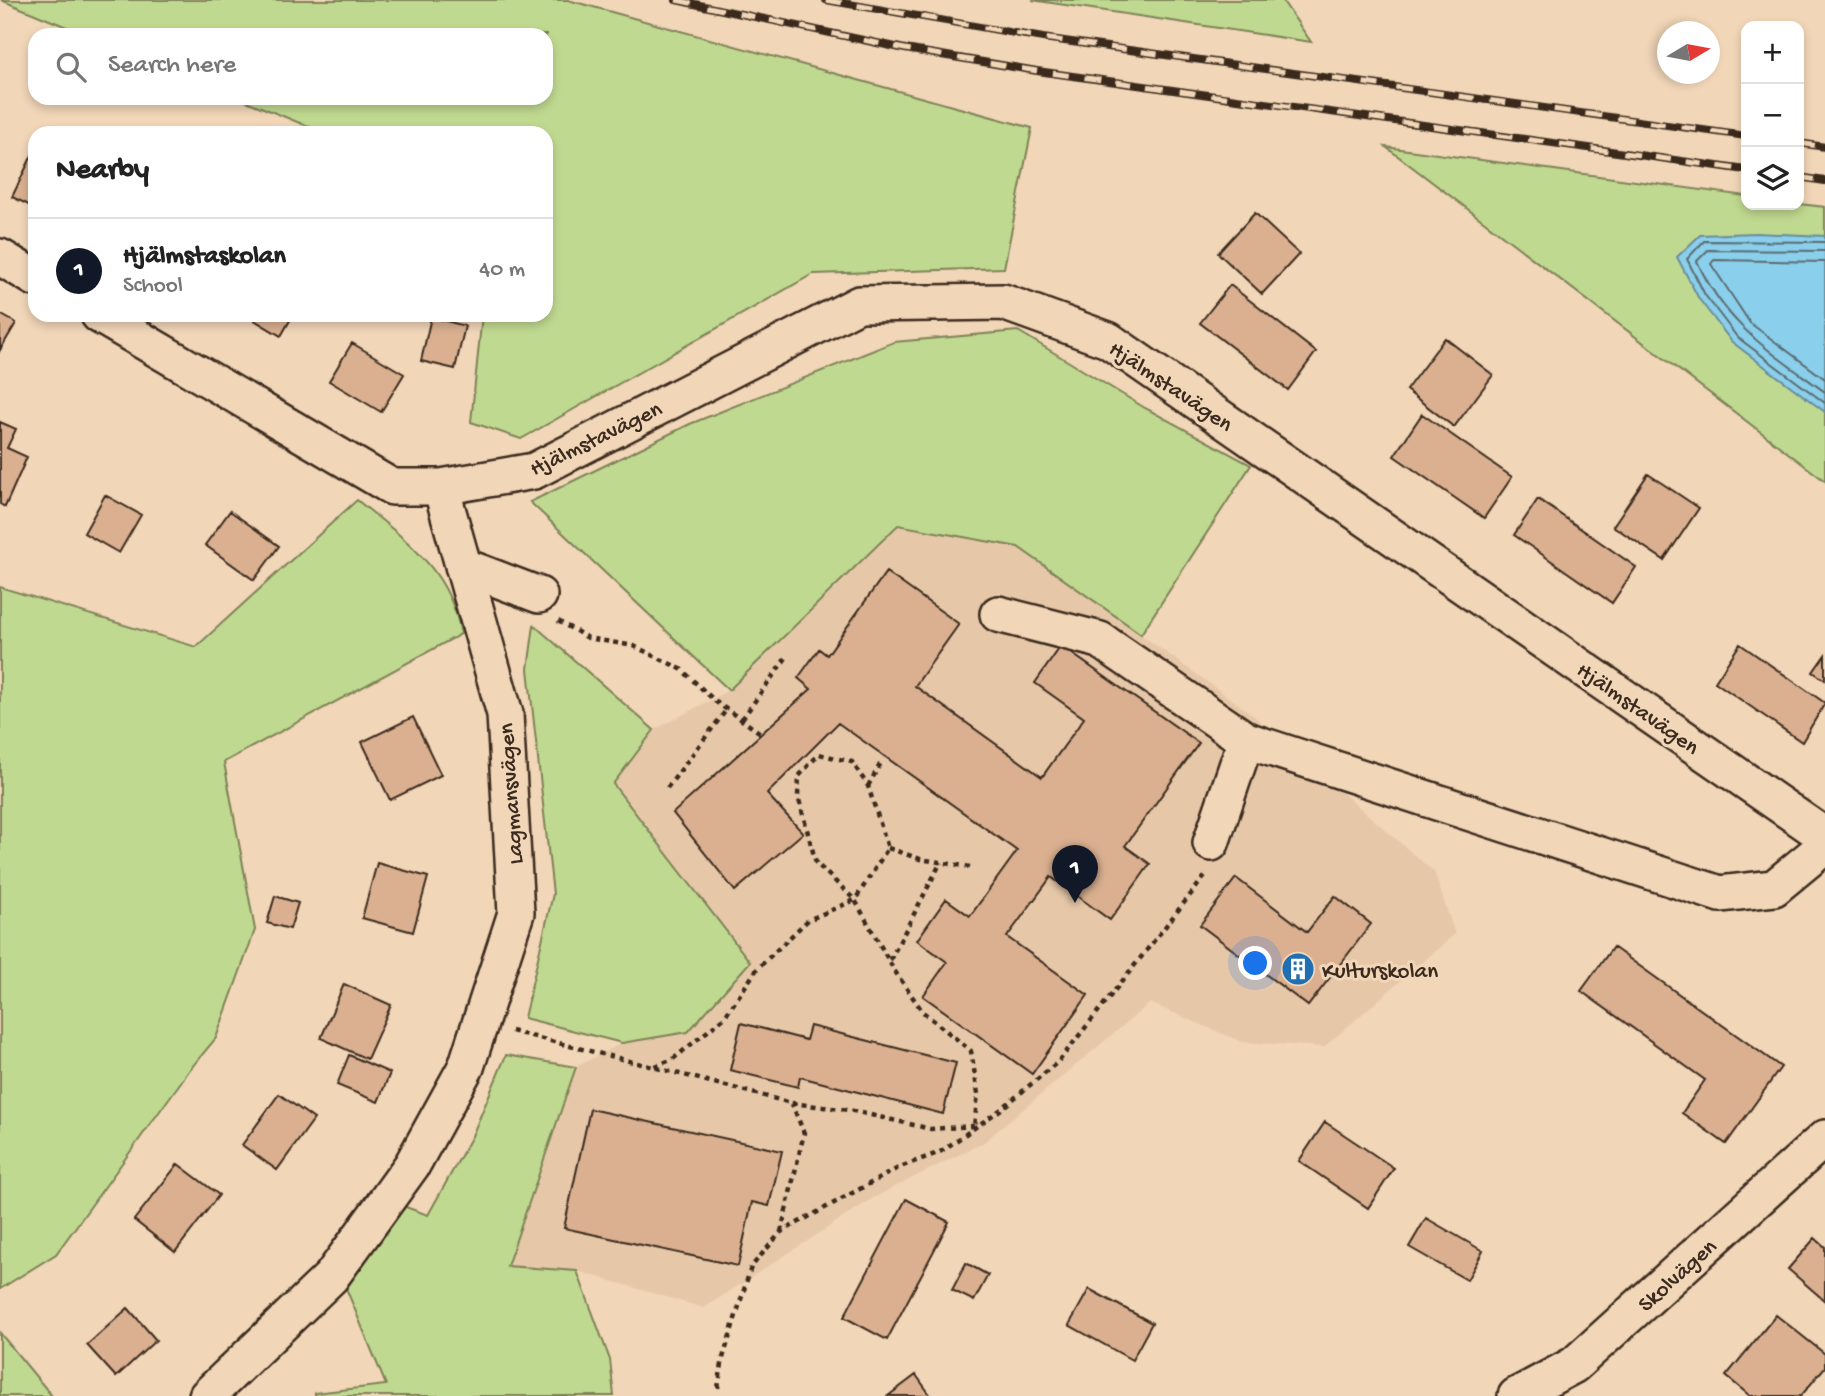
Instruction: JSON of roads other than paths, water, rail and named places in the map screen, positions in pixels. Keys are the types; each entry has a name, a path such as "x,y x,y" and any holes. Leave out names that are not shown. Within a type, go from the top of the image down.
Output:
{"street":[{"path":"0,257 28,274"},
{"name":"Hjälmstavägen","path":"441,487 534,471 859,304 1003,302 1108,340 1825,836"},
{"path":"111,322 392,487 441,487"},
{"name":"Lagmansvägen","path":"207,1396 339,1266 412,1165 466,1066 516,913 505,714 441,487"},
{"path":"463,566 539,594"},
{"path":"999,614 1100,640 1245,740 1720,894 1774,888 1825,846"},
{"path":"1211,843 1245,740"},
{"name":"Skolvägen","path":"1516,1396 1574,1364 1825,1138"}],"water":[{"path":"1756,233 1825,236 1825,412 1732,342 1699,299 1677,257 1700,235"}],"railway":[{"path":"676,0 905,49 1037,71 1741,169"},
{"path":"826,0 1043,38 1741,135"},
{"path":"1804,144 1825,147"},
{"path":"1804,178 1825,181"}],"place":[{"name":"Hjälmstaskolan","path":"1075,903"},
{"name":"Kulturskolan","path":"1298,969"}]}
